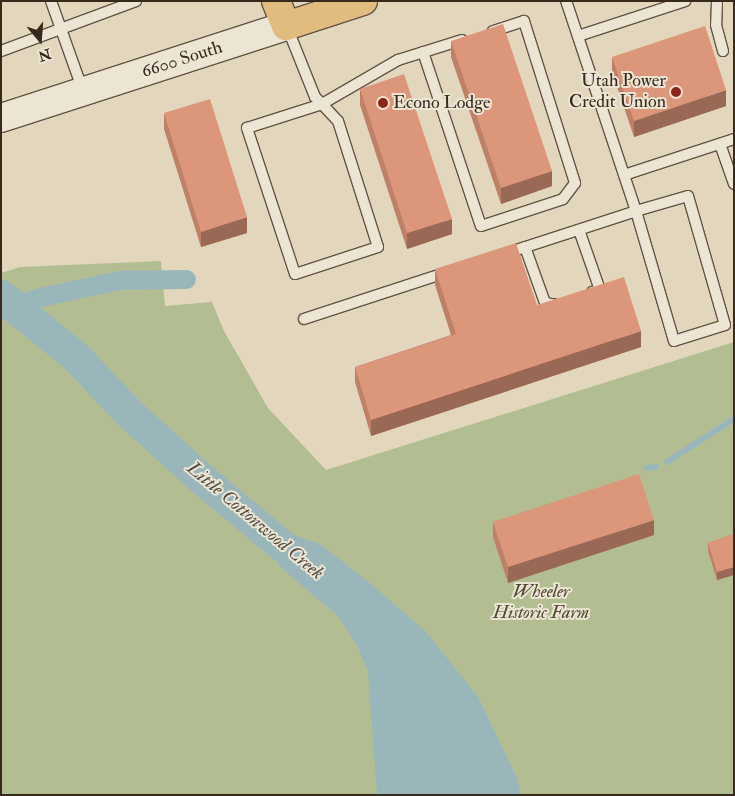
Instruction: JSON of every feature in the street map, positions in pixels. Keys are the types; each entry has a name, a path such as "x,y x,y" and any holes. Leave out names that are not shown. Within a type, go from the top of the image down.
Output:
{"main road":[{"name":"6600 South","path":"1,118 83,92 281,13 363,1"}],"lane":[{"path":"51,1 83,92"},
{"path":"1,51 136,1"},
{"path":"498,256 636,211 688,196 725,325 674,341 636,211 566,1"},
{"path":"578,36 685,1"},
{"path":"717,1 716,26 724,51"},
{"path":"281,13 315,97 322,104 338,121 378,248 295,274 247,128 322,104 398,60 423,52 473,36 524,21 575,183 563,199 481,226 423,52"},
{"path":"624,175 734,139"},
{"path":"720,144 734,184"},
{"path":"579,230 600,290 582,296"},
{"path":"526,247 545,303 557,305 565,302"},
{"path":"304,319 461,268"}],"green space":[{"name":"Wheeler Historic Farm","path":"161,261 165,306 212,302 224,331 268,408 326,470 734,342 734,795 1,795 1,273 20,267"}],"water":[{"path":"250,520 320,544 370,583 425,631 478,697 517,778 521,795 377,795 368,672 358,647 338,616 279,566"}],"building":[{"path":"503,24 552,171 501,188 451,41"},
{"path":"705,26 726,90 634,121 612,57"},
{"path":"404,74 452,219 407,233 360,89"},
{"path":"210,99 247,217 201,232 164,113"},
{"path":"516,243 537,305 624,277 641,331 371,420 355,367 456,334 435,269"},
{"path":"639,474 654,520 508,567 493,522"},
{"path":"734,534 734,567 717,572 708,543"}],"waterway":[{"path":"1,310 40,297 119,280 186,279"},
{"name":"Little Cottonwood Creek","path":"1,296 77,358 128,412 203,480 285,548"},
{"path":"667,462 734,419"},
{"path":"647,468 656,467"}],"place":[{"name":"Utah Power Credit Union","path":"676,92"},
{"name":"Econo Lodge","path":"383,103"}]}
